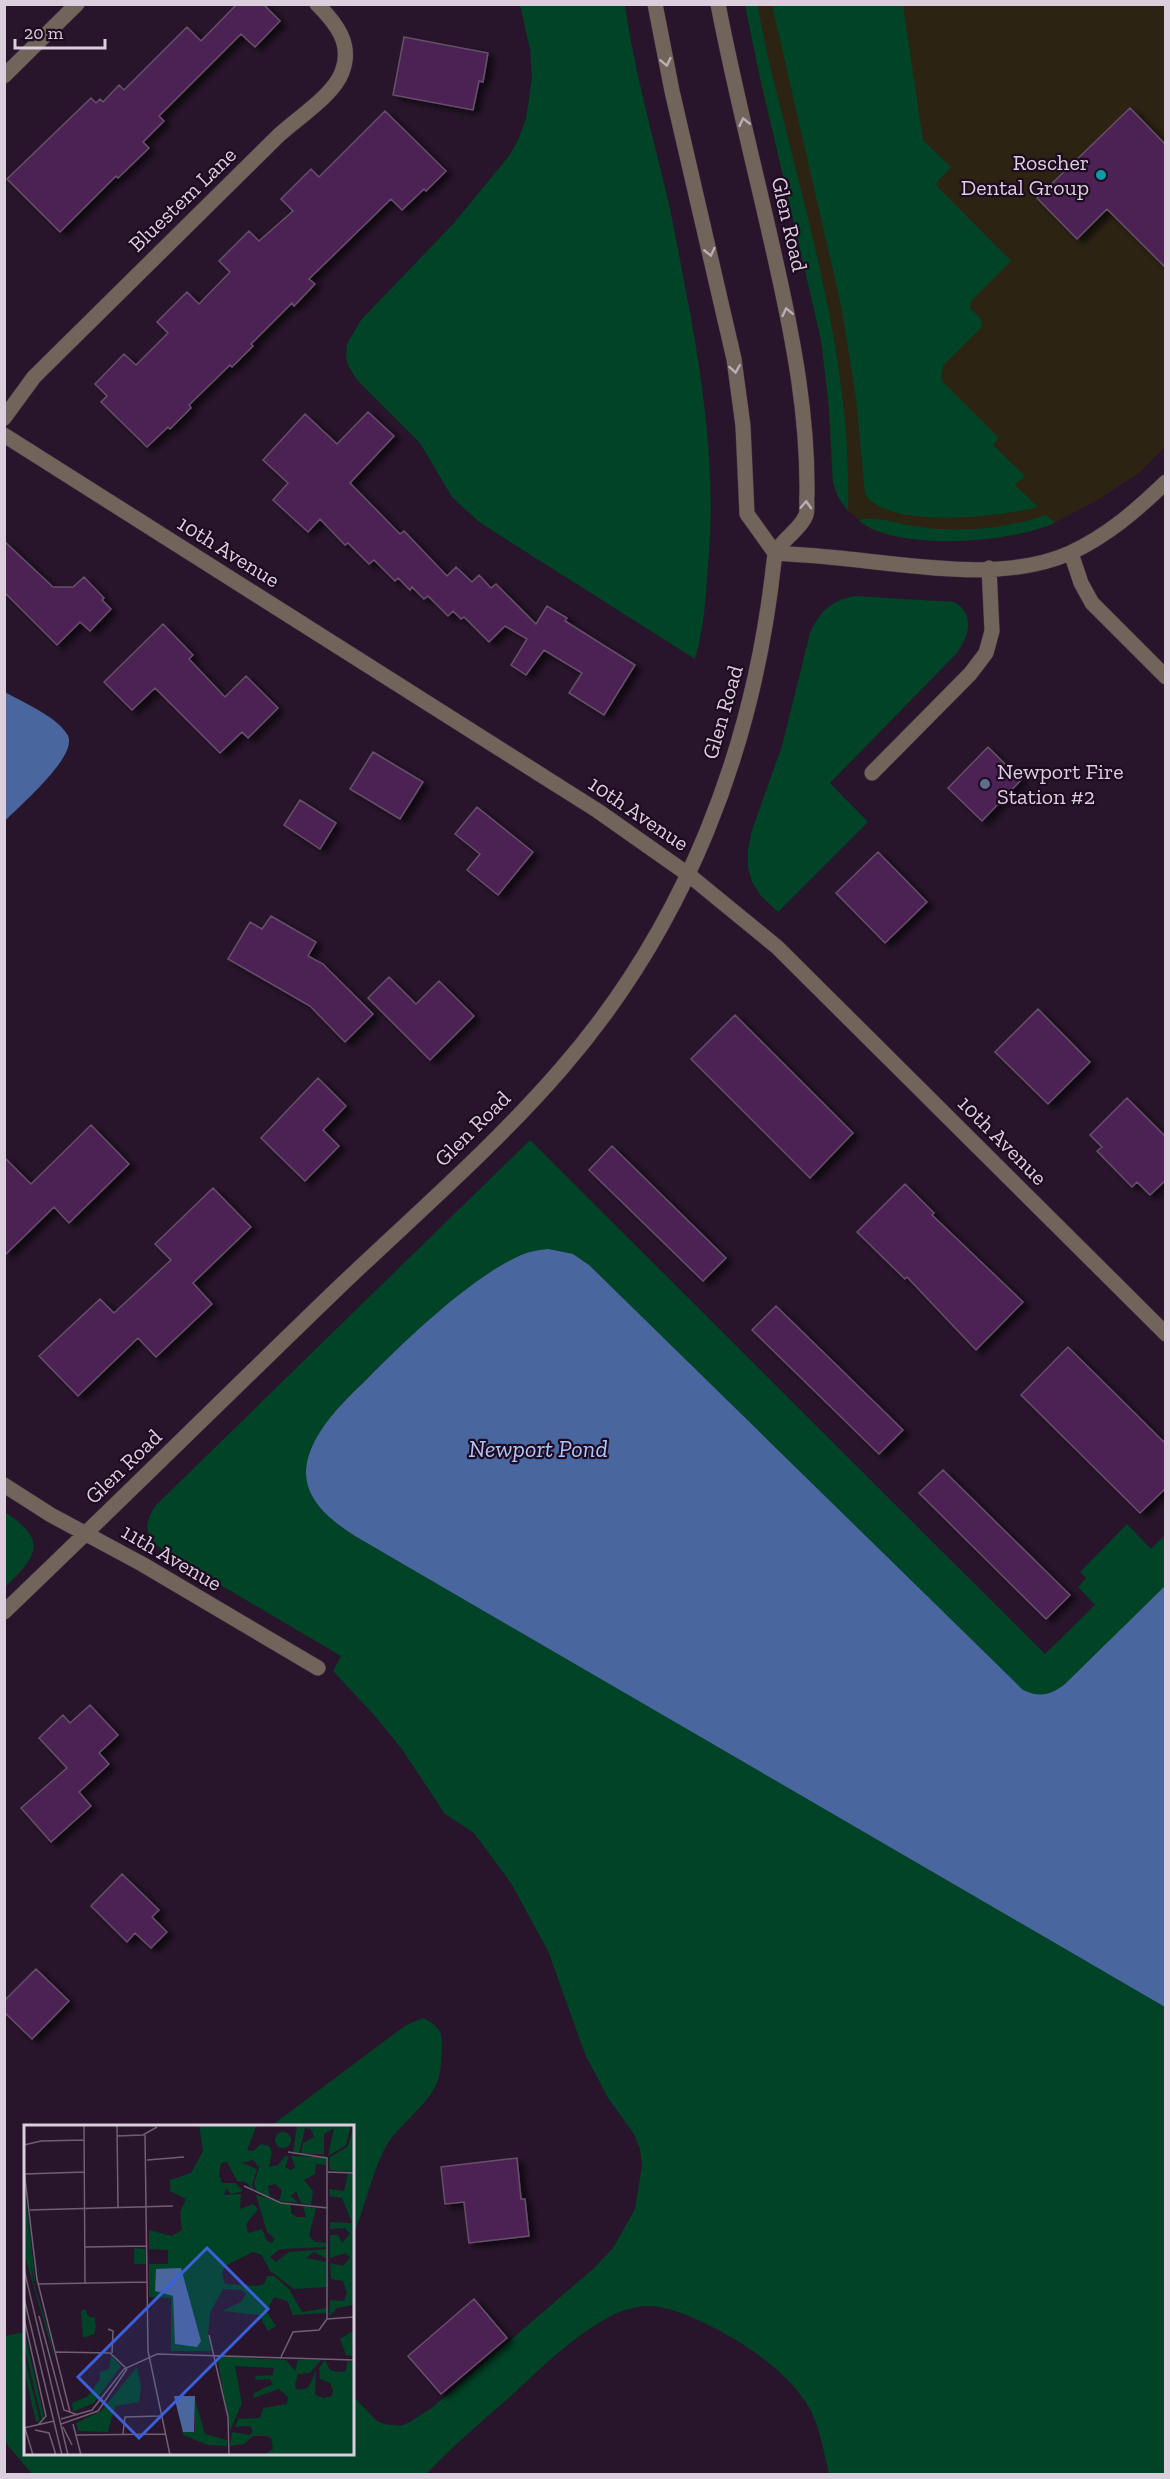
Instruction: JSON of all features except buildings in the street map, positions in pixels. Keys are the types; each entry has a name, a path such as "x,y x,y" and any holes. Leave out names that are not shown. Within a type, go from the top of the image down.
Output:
{"street":[{"path":"4,76 77,4"},
{"name":"Bluestem Lane","path":"4,418 34,376 288,127 333,87 344,67 344,42 336,26 317,4"},
{"path":"655,4 672,91 734,359 743,426 747,514 775,553 924,567 1024,566 1071,552 1113,528 1166,482"},
{"name":"Glen Road","path":"4,1612 340,1286 464,1170 556,1075 594,1029 628,982 657,936 689,875 733,758 754,686 770,605 775,553 806,515 805,427 791,329 718,4"},
{"name":"10th Avenue","path":"4,435 598,811 689,875 777,947 1166,1334"},
{"path":"1071,552 1083,589 1092,603 1166,677"},
{"path":"872,773 970,674 986,653 992,631 989,568"},
{"name":"11th Avenue","path":"4,1485 318,1668"}],"shaded area":[{"path":"745,5 1165,5 1165,447 1139,473 1096,501 1052,524 1001,538 947,541 891,536 870,529 846,509 833,483 826,372 815,308 762,89"}],"green space":[{"path":"520,5 625,5 638,77 673,225 695,343 708,438 710,533 704,612 695,659 479,522 452,497 420,443 357,380 348,365 347,344 361,320 454,223 509,156 518,140 526,119 532,77 530,49"},
{"path":"745,5 758,5 767,53 831,321 845,415 848,511 838,497 833,483 829,407 821,340"},
{"path":"772,5 903,5 923,140 951,167 938,181 937,186 1011,261 971,301 970,308 981,319 982,327 943,366 941,377 944,383 999,438 993,445 1025,476 1015,485 1038,507 973,517 920,517 896,513 877,505 865,494 856,398 842,310"},
{"path":"1046,515 1055,523 1011,535 956,541 927,541 901,537 878,531 859,521 877,519 913,526 963,530 1014,524"},
{"path":"855,596 954,602 961,607 968,619 967,633 956,654 830,783 868,822 778,912 761,896 752,882 748,867 748,849 752,830 782,746 810,633 827,608"},
{"path":"530,1140 1045,1654 1095,1605 1078,1587 1086,1578 1080,1572 1127,1524 1151,1549 1165,1535 1165,2474 829,2474 819,2432 810,2409 796,2389 779,2372 741,2343 709,2325 684,2314 648,2306 618,2313 582,2334 456,2444 426,2474 32,2474 5,2442 5,2336 24,2332 24,2455 354,2455 354,2397 377,2421 384,2424 400,2426 433,2407 594,2268 613,2248 635,2209 642,2165 640,2149 634,2134 608,2098 585,2054 548,1951 511,1883 474,1833 445,1814 401,1748 333,1671 341,1656 168,1554 155,1543 148,1532 148,1520 156,1505"},
{"path":"5,1512 28,1532 33,1540 34,1549 25,1566 5,1587"},
{"path":"423,2018 437,2027 442,2039 442,2051 437,2083 432,2093 395,2134 383,2152 354,2232 354,2125 272,2125 406,2025"}],"water":[{"path":"5,692 55,721 67,734 69,743 57,766 5,821"},
{"name":"Newport Pond","path":"548,1249 573,1254 589,1265 1023,1690 1040,1695 1055,1691 1065,1684 1165,1586 1165,2007 355,1536 329,1517 315,1501 307,1481 306,1470 309,1455 325,1424 349,1396 439,1311 479,1280 517,1257"}],"place":[{"name":"Roscher Dental Group","path":"1101,175"},
{"name":"Newport Fire Station #2","path":"985,784"}]}
